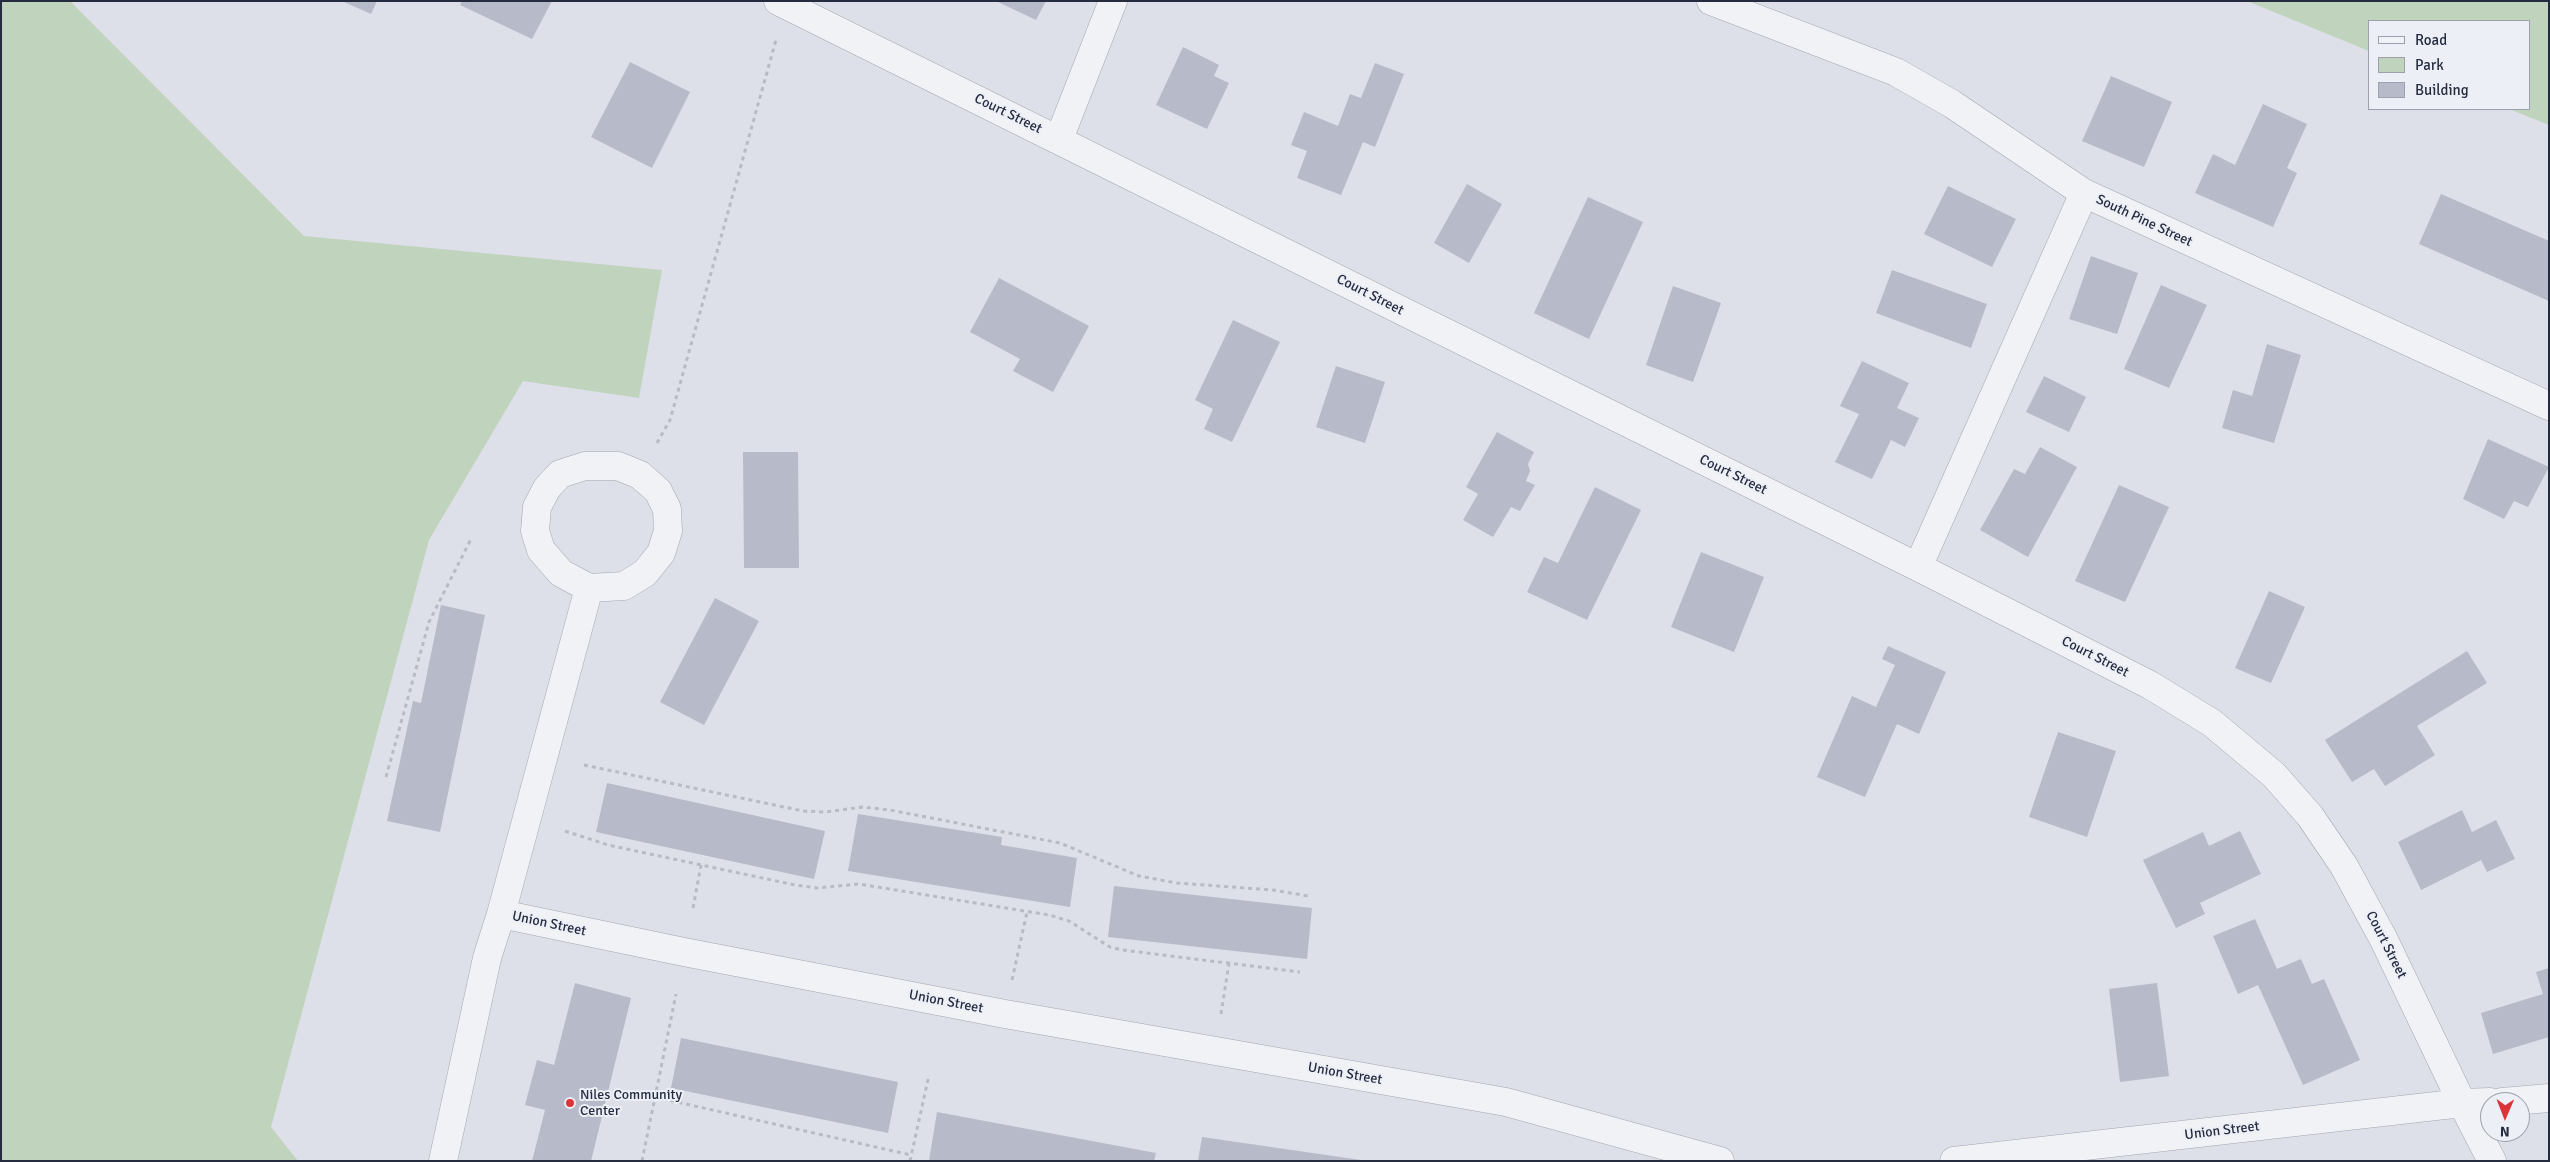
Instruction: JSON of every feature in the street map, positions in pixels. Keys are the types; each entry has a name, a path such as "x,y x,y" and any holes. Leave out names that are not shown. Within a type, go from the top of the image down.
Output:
{"street":[{"path":"1059,139 1113,1"},
{"path":"1711,1 1896,72 1952,104 2084,193"},
{"name":"Court Street","path":"782,3 1918,567 2150,685 2212,723 2274,775 2310,816 2344,866 2384,940 2462,1104 2492,1161"},
{"name":"South Pine Street","path":"1918,567 2084,193 2549,406"},
{"path":"585,466 618,466 640,475 658,491 667,510 668,531 661,553 646,574 624,586 589,588 560,573 541,550 535,530 540,501 546,488 560,474 585,466"},
{"name":"Union Street","path":"589,588 501,914 684,952 1005,1014 1506,1102 1720,1161"},
{"path":"443,1161 486,958 501,914"},
{"path":"2530,1100 2549,1098"},
{"name":"Union Street","path":"1954,1161 2065,1155 2480,1103"}],"path":[{"path":"640,475 670,420 782,3"},
{"path":"386,777 429,622 470,539"},
{"path":"584,765 803,811 825,812 863,807 890,810 1051,842 1139,876 1177,883 1273,890 1308,896"},
{"path":"565,831 608,845 795,885 817,888 859,884 1028,912 1069,921 1116,948 1300,972"},
{"path":"693,908 701,865"},
{"path":"1005,1014 1028,912"},
{"path":"1216,1052 1229,963"},
{"path":"642,1161 676,994"},
{"path":"910,1161 929,1075"},
{"path":"655,1097 911,1155"}],"green space":[{"path":"1,1 70,1 304,236 662,270 639,398 523,381 429,540 271,1127 298,1161 1,1161"},
{"path":"2247,1 2549,1 2549,125 2512,110 2530,110 2530,20 2368,20 2368,51"}],"building":[{"path":"342,1 377,1 371,14"},
{"path":"462,1 552,1 532,39 460,5"},
{"path":"996,1 1046,1 1036,20"},
{"path":"1183,47 1219,65 1214,76 1229,83 1207,129 1156,105"},
{"path":"630,62 690,92 652,168 591,137"},
{"path":"1375,63 1404,74 1375,147 1363,142 1341,195 1297,178 1307,151 1291,145 1304,112 1338,126 1350,94 1361,98"},
{"path":"2111,76 2172,102 2144,167 2082,141"},
{"path":"2263,104 2307,124 2287,168 2297,173 2273,227 2195,193 2213,154 2235,165"},
{"path":"1467,184 1502,204 1469,263 1434,243"},
{"path":"1948,186 2016,219 1992,267 1924,234"},
{"path":"2441,194 2549,241 2549,301 2419,244"},
{"path":"1588,197 1643,222 1589,339 1534,313"},
{"path":"2091,256 2138,273 2117,334 2069,319"},
{"path":"1892,270 1987,304 1971,348 1876,313"},
{"path":"999,278 1089,326 1053,392 1013,371 1020,359 970,332"},
{"path":"2161,285 2207,305 2169,388 2124,369"},
{"path":"1673,286 1721,303 1693,382 1646,365"},
{"path":"1233,320 1280,342 1232,442 1204,429 1213,409 1195,400"},
{"path":"2267,344 2301,355 2274,443 2222,428 2233,390 2252,396"},
{"path":"1862,361 1909,383 1897,408 1919,418 1905,447 1891,440 1872,479 1835,462 1859,414 1840,406"},
{"path":"1336,366 1385,382 1365,443 1316,427"},
{"path":"2044,376 2086,397 2069,432 2026,412"},
{"path":"1497,432 1534,452 1528,464 1530,471 1526,481 1535,485 1520,511 1511,507 1493,537 1463,520 1478,494 1466,487"},
{"path":"2488,439 2549,467 2528,507 2514,501 2504,519 2463,499"},
{"path":"2040,447 2077,467 2028,557 1980,530 2014,469 2025,474"},
{"path":"743,452 798,452 799,568 744,568"},
{"path":"2119,485 2169,507 2125,602 2075,581"},
{"path":"1595,487 1641,510 1587,620 1527,592 1544,557 1558,563"},
{"path":"1701,552 1764,577 1734,652 1671,627"},
{"path":"2269,591 2305,607 2271,683 2235,668"},
{"path":"715,598 759,621 704,725 660,702"},
{"path":"441,605 485,615 440,832 387,821 413,701 421,703"},
{"path":"1888,646 1946,672 1919,734 1897,724 1865,797 1817,777 1852,696 1876,707 1895,665 1882,659"},
{"path":"2467,651 2487,683 2417,726 2435,755 2385,786 2374,769 2352,782 2325,740"},
{"path":"2058,732 2116,751 2087,837 2029,817"},
{"path":"607,783 825,831 814,879 596,832"},
{"path":"2462,810 2472,832 2496,820 2515,859 2487,872 2481,860 2421,890 2398,842"},
{"path":"858,814 1002,837 1001,845 1077,858 1070,907 848,871"},
{"path":"2240,831 2261,874 2200,903 2205,914 2176,928 2143,860 2203,832 2209,846"},
{"path":"1114,886 1312,908 1307,959 1108,937"},
{"path":"2255,919 2277,969 2301,959 2312,984 2324,979 2360,1060 2303,1085 2258,985 2238,994 2213,936"},
{"path":"2549,968 2549,1037 2493,1054 2481,1013 2543,994 2536,972"},
{"path":"575,983 631,998 591,1161 532,1161 545,1110 525,1105 537,1060 554,1065"},
{"path":"2157,983 2169,1076 2120,1082 2109,989"},
{"path":"681,1038 898,1082 888,1133 671,1088"},
{"path":"937,1112 1156,1153 1154,1161 929,1161"},
{"path":"1202,1137 1361,1160 1361,1161 1198,1161"}],"place":[{"name":"Niles Community Center","path":"570,1103"}]}
